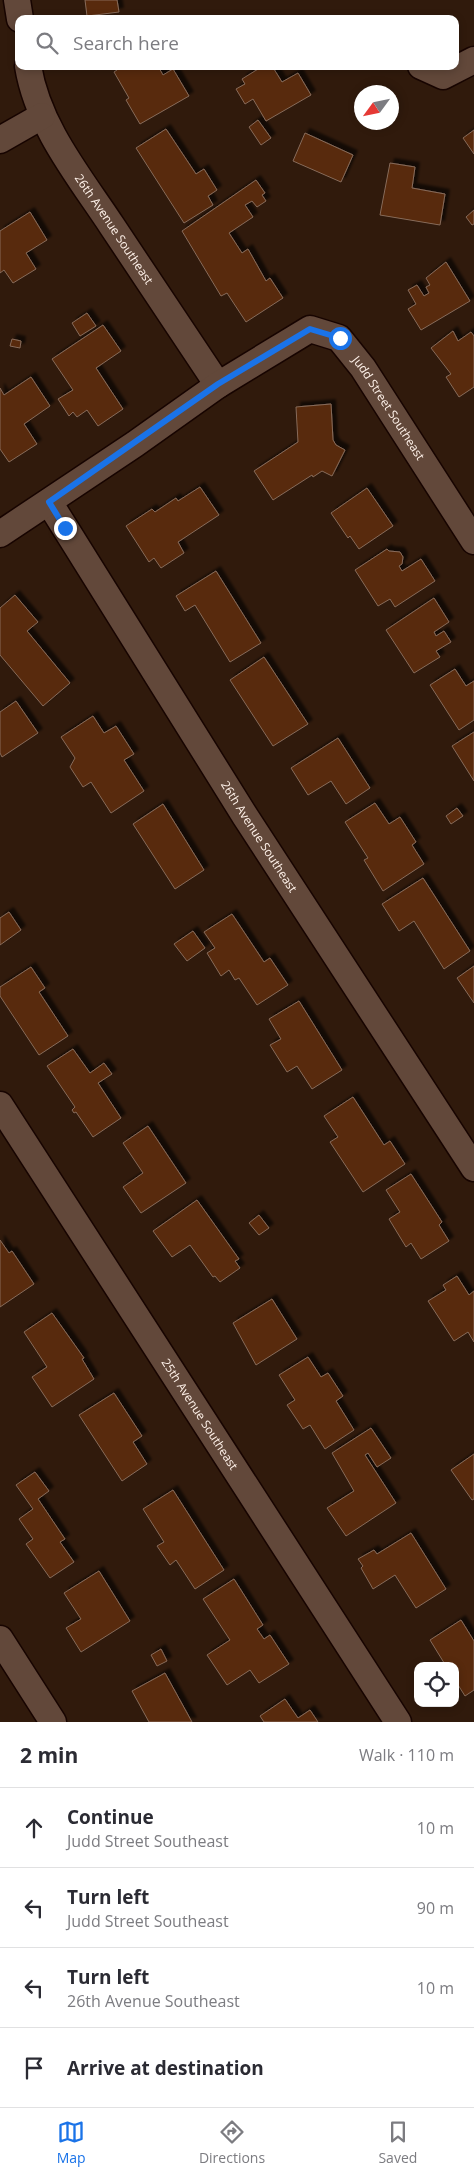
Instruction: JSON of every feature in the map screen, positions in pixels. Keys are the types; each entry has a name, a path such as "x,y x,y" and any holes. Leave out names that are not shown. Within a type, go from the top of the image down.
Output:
{"street":[{"path":"17,0 19,15"},
{"path":"459,68 474,60"},
{"name":"26th Avenue Southeast","path":"29,70 31,85 42,116 76,171 218,384"},
{"path":"429,70 442,76 454,70"},
{"path":"0,140 42,116"},
{"name":"Judd Street Southeast","path":"0,534 218,384 310,329 340,338 363,368 474,541"},
{"name":"26th Avenue Southeast","path":"49,502 245,816 474,1168"},
{"name":"25th Avenue Southeast","path":"0,1105 398,1722"},
{"path":"0,1639 53,1722"}],"building":[{"path":"85,0 117,0 119,12 87,15"},
{"path":"117,70 160,70 163,75 174,70 189,96 140,124 126,100 129,98 114,72"},
{"path":"257,70 274,70 282,82 298,73 311,95 266,121 253,99 245,104 236,89 245,84 242,79"},
{"path":"258,120 271,138 261,145 249,127"},
{"path":"166,129 196,174 204,169 217,190 208,196 213,205 184,223 136,148"},
{"path":"474,130 474,154 463,138"},
{"path":"305,133 353,155 341,182 293,161"},
{"path":"390,163 415,167 412,188 445,194 440,225 380,215"},
{"path":"256,180 265,193 262,195 266,201 257,207 252,201 245,205 253,217 229,233 242,253 248,249 266,281 270,278 283,298 246,322 227,293 221,296 182,231"},
{"path":"474,210 474,224 472,225 466,217"},
{"path":"30,212 47,240 26,253 36,269 13,283 4,270 0,273 0,231"},
{"path":"446,262 470,301 421,330 408,309 416,304 408,290 417,285 424,296 429,293 426,287 430,285 426,278"},
{"path":"87,313 96,326 80,336 72,323"},
{"path":"103,325 121,351 96,368 123,409 98,426 87,410 77,417 73,412 69,416 58,399 73,390 52,359"},
{"path":"453,331 458,341 471,332 474,336 474,387 459,397 446,377 451,374 431,348"},
{"path":"12,339 21,341 20,348 10,346"},
{"path":"31,377 50,406 24,424 37,444 9,462 0,449 0,388 4,395"},
{"path":"331,404 333,440 336,445 345,450 332,476 322,471 313,477 312,475 273,500 254,471 298,442 296,407"},
{"path":"200,487 219,515 178,542 184,553 161,568 154,558 149,562 126,526 152,509 155,512 176,498 178,501"},
{"path":"367,488 393,526 359,549 350,536 348,538 331,513"},
{"path":"387,549 400,552 403,557 402,564 399,566 402,571 421,559 435,581 395,607 390,599 378,606 355,570"},
{"path":"216,571 261,643 230,662 195,605 185,611 176,596"},
{"path":"15,595 38,622 27,631 70,683 43,706 0,655 0,608"},
{"path":"434,598 449,622 434,632 436,636 444,631 451,642 436,651 440,657 414,673 386,630"},
{"path":"264,657 308,724 273,746 230,680"},
{"path":"455,669 466,686 474,681 474,720 459,730 430,685"},
{"path":"16,701 38,733 2,757 0,753 0,712"},
{"path":"93,716 104,733 116,726 134,754 124,760 144,791 111,813 91,782 83,787 70,767 75,758 61,737"},
{"path":"474,732 474,781 452,746"},
{"path":"338,738 370,788 346,804 331,781 308,795 291,768"},
{"path":"375,803 389,824 400,817 416,842 412,845 424,864 383,891 364,860 368,858 345,822"},
{"path":"163,804 204,870 175,889 133,824"},
{"path":"457,808 463,816 451,824 446,816"},
{"path":"423,878 470,951 444,969 414,921 399,931 382,904"},
{"path":"9,912 21,930 0,945 0,918"},
{"path":"232,914 264,962 270,958 288,985 257,1005 239,978 235,980 229,970 221,976 207,953 215,948 204,932"},
{"path":"193,931 205,948 187,961 174,944"},
{"path":"474,966 474,1003 457,978"},
{"path":"31,967 45,988 39,992 68,1036 39,1055 0,996 0,987"},
{"path":"299,1001 342,1070 312,1089 297,1066 287,1072 270,1045 281,1039 269,1019"},
{"path":"73,1049 90,1073 104,1063 112,1074 98,1083 121,1118 93,1137 76,1112 74,1113 72,1110 75,1107 47,1066"},
{"path":"353,1097 384,1145 390,1141 405,1164 363,1192 330,1142 338,1137 324,1116"},
{"path":"148,1126 186,1183 141,1213 123,1187 143,1173 123,1143"},
{"path":"411,1174 442,1222 439,1225 449,1241 421,1259 411,1243 406,1247 389,1219 400,1212 386,1190"},
{"path":"197,1200 239,1259 235,1261 240,1268 220,1282 215,1276 213,1277 190,1245 172,1257 153,1231"},
{"path":"259,1215 269,1228 259,1235 249,1223"},
{"path":"0,1240 9,1253 12,1251 34,1284 0,1307"},
{"path":"457,1276 469,1295 474,1291 474,1342 468,1332 454,1341 428,1301 446,1290 443,1285"},
{"path":"272,1299 297,1339 256,1365 233,1323"},
{"path":"52,1313 84,1358 82,1359 94,1379 52,1407 32,1377 47,1367 24,1332"},
{"path":"308,1357 321,1377 328,1373 343,1396 336,1401 354,1430 325,1449 310,1425 303,1429 287,1405 295,1400 279,1375"},
{"path":"114,1393 142,1436 133,1442 147,1464 122,1481 79,1415"},
{"path":"371,1428 391,1458 377,1467 368,1453 365,1455 396,1503 346,1536 327,1508 354,1491 332,1453"},
{"path":"474,1454 474,1499 472,1500 451,1470"},
{"path":"35,1472 49,1491 38,1499 65,1539 60,1542 74,1562 50,1578 26,1544 33,1539 19,1519 33,1509 16,1485"},
{"path":"173,1490 224,1570 195,1589 176,1560 170,1565 157,1546 164,1542 143,1509"},
{"path":"411,1533 446,1589 416,1608 395,1575 373,1589 358,1559 374,1550 377,1554"},
{"path":"99,1571 130,1621 81,1652 66,1628 81,1619 64,1593"},
{"path":"234,1579 263,1625 257,1629 264,1639 270,1635 289,1664 259,1683 250,1670 227,1685 207,1655 230,1640 203,1599"},
{"path":"461,1620 474,1641 474,1690 465,1696 459,1686 459,1662 444,1662 430,1640"},
{"path":"161,1649 167,1661 157,1666 151,1655"},
{"path":"165,1673 192,1722 149,1722 132,1691"},
{"path":"285,1699 298,1718 310,1710 318,1722 264,1722 260,1716"}],"route":[{"path":"65,528 49,502 218,384 310,329 340,338"}]}
